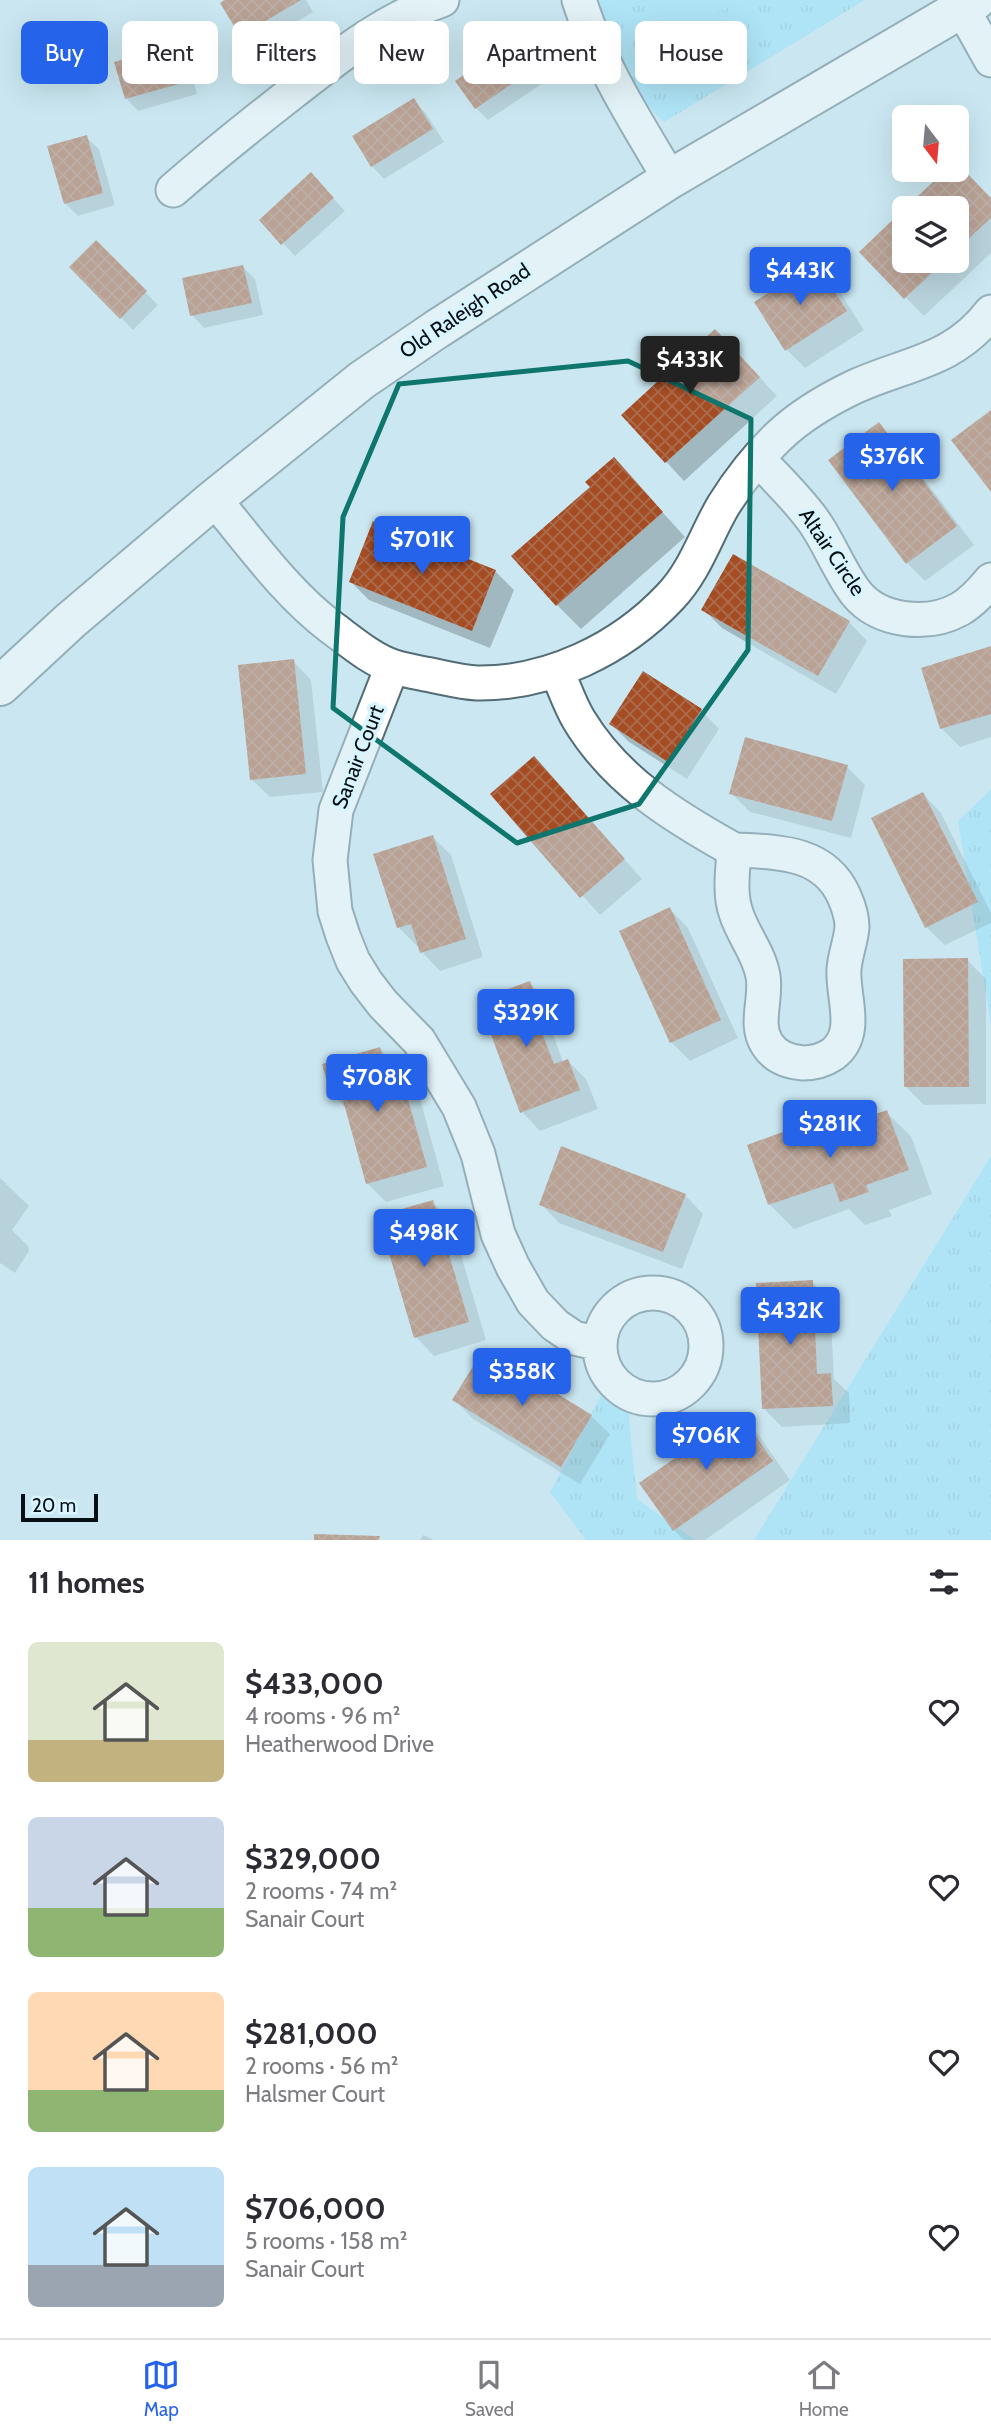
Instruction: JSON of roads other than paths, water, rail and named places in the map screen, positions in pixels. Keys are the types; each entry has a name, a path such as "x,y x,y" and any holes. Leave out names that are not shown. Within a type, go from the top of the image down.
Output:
{"main road":[{"name":"Old Raleigh Road","path":"0,686 70,621 214,499 362,380 670,179 969,4"}],"street":[{"path":"173,190 217,151 346,50 396,19 442,0"},
{"path":"579,0 596,48 612,81 670,179"},
{"path":"969,4 991,60"},
{"path":"214,499 282,582 330,626 392,667 476,682 528,678 557,671 607,647 638,627 672,594 698,558 723,505 758,459 801,417 856,386 944,353 963,340 991,312"},
{"name":"Altair Circle","path":"758,459 797,499 816,525 856,592 880,611 898,618 942,617 960,609 976,597 991,580"},
{"name":"Sanair Court","path":"392,667 336,810 330,860 335,911 353,961 366,982 419,1041 459,1107 478,1154 498,1234 533,1302 555,1325 574,1338 600,1344"},
{"path":"557,671 578,718 596,745 613,766 663,808 734,850 796,856 814,862 829,873 844,896 852,925 844,967 844,988 849,1013 847,1034 840,1049 826,1059 792,1063 777,1055 766,1043 761,1027 763,976 754,948 734,910 734,850"}]}
